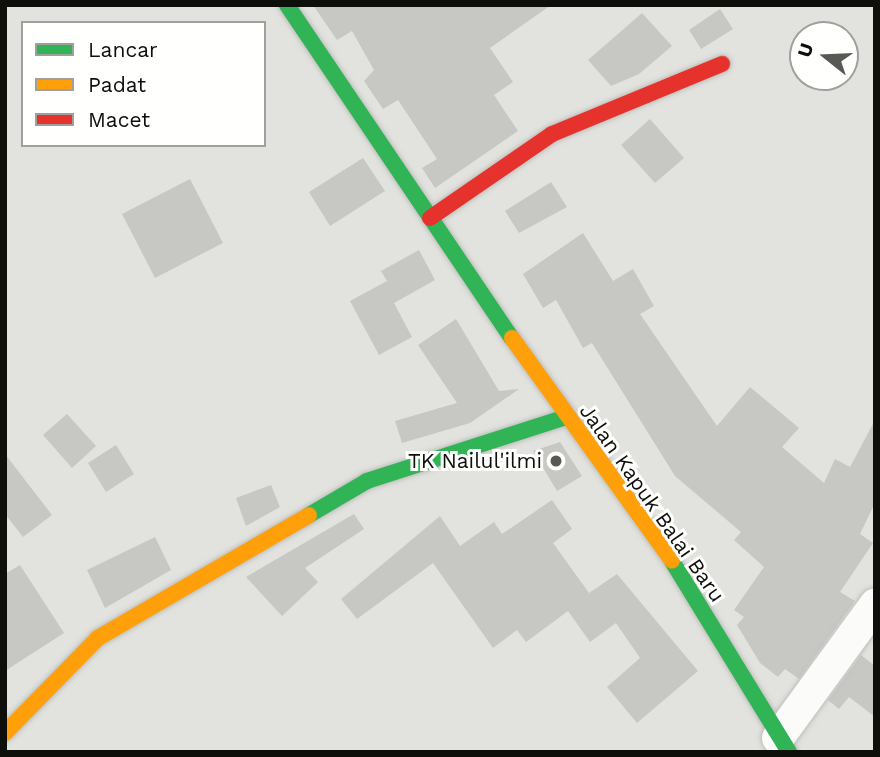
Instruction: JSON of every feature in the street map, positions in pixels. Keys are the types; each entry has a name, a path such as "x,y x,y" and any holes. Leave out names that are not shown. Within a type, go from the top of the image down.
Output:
{"street":[{"name":"Jalan Kapuk Balai Baru","path":"287,5 472,282 566,417 679,571 784,745"},
{"path":"430,218 552,134 722,64"},
{"path":"5,733 98,638 367,481 566,417"},
{"path":"784,745 875,605"}],"building":[{"path":"313,5 551,5 490,48 513,82 494,95 518,131 435,188 422,168 437,159 398,100 383,109 364,81 374,70 352,31 337,40"},
{"path":"720,9 733,29 701,49 689,30"},
{"path":"642,13 672,46 639,74 611,86 588,60"},
{"path":"650,119 684,158 655,183 621,145"},
{"path":"363,158 385,191 330,226 309,192"},
{"path":"190,179 223,243 155,278 122,214"},
{"path":"551,182 567,207 519,233 505,211"},
{"path":"583,233 613,281 633,269 654,306 640,314 717,426 750,387 799,428 782,447 824,483 835,459 850,467 875,420 875,503 860,534 873,543 840,592 855,601 799,679 785,669 778,677 760,663 737,625 744,617 734,610 764,567 734,540 741,532 675,476 592,343 583,348 556,300 543,308 523,274"},
{"path":"419,250 435,280 394,303 412,337 379,355 350,301 387,281 381,271"},
{"path":"456,319 499,391 519,389 470,423 402,443 395,421 457,403 418,345"},
{"path":"67,414 96,446 72,468 43,435"},
{"name":"TK Nailul'ilmi","path":"560,442 582,476 557,491 533,451"},
{"path":"116,445 134,474 106,492 88,463"},
{"path":"5,454 52,515 23,537 5,514"},
{"path":"271,485 280,507 246,526 236,498"},
{"path":"552,500 572,529 553,543 589,593 617,574 698,671 637,723 607,687 640,658 616,623 590,642 568,611 526,642 517,630 493,648 433,563 357,619 341,599 440,516 460,546 494,522 502,534"},
{"path":"354,514 364,529 305,568 318,582 282,616 246,577"},
{"path":"155,537 171,570 105,608 87,570"},
{"path":"20,565 64,633 5,671 5,574"},
{"path":"861,655 875,666 875,717 849,697 839,709 828,700"}],"traffic: fast":[{"path":"287,5 512,338"},
{"path":"309,515 367,481 566,417"},
{"path":"672,561 789,752"}],"traffic: slow":[{"path":"512,338 672,561"},
{"path":"5,733 98,638 309,515"}],"traffic: jam":[{"path":"430,218 552,134 722,64"}],"place":[{"name":"TK Nailul'ilmi","path":"556,461"}]}
